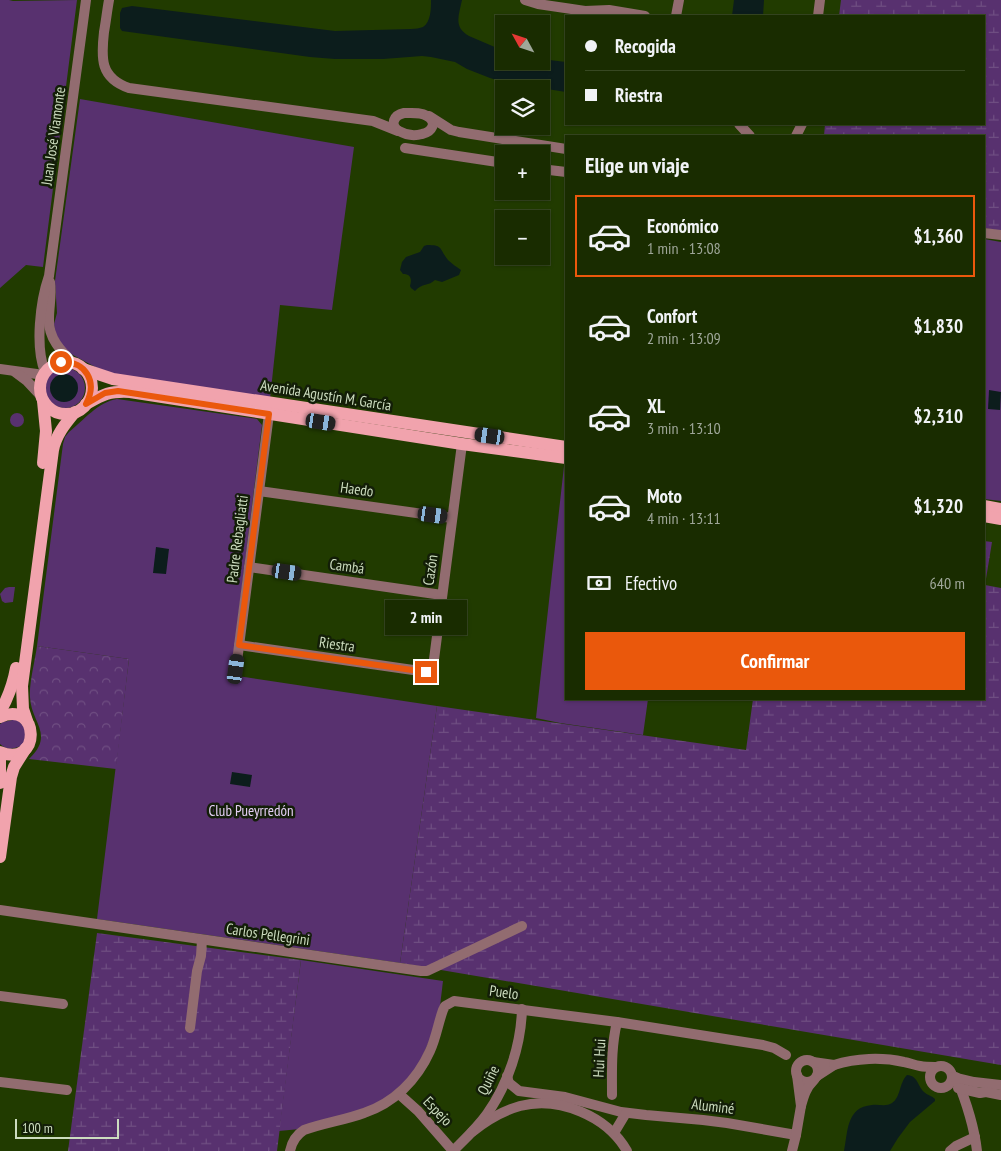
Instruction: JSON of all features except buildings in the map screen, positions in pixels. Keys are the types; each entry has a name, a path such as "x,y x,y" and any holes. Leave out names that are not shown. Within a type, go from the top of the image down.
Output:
{"main road":[{"path":"61,362 78,366 88,375 91,382 90,397 82,409 75,412 60,414 53,411 47,407 40,392 40,384 44,373 51,366 61,362"},
{"name":"Avenida Agustín M. García","path":"78,366 113,379 565,446"},
{"name":"Avenida Agustín M. García","path":"86,404 105,393 118,391 462,444 565,458"},
{"path":"0,712 8,699 15,670 45,448 46,431 42,398"},
{"path":"0,857 11,777 18,759 29,743 31,736 31,730 23,709 22,686 53,450 59,433 75,412"},
{"path":"985,506 1001,509"},
{"path":"985,516 1001,519"},
{"path":"0,717 12,714 20,716 26,721"},
{"path":"0,783 0,753 15,754 26,748"}],"street":[{"name":"Juan José Viamonte","path":"44,373 41,356 41,311 49,276 86,0"},
{"path":"109,0 102,56 106,70 121,85 138,89 373,121 404,133 418,135 451,130 565,149"},
{"path":"525,0 538,4 585,11 608,10 639,15"},
{"path":"676,15 679,0"},
{"path":"818,15 820,0"},
{"path":"373,121 398,114 416,113 429,116 451,130"},
{"path":"398,114 394,122 398,131"},
{"path":"428,133 433,126 429,116"},
{"path":"740,125 749,135"},
{"path":"405,148 495,162"},
{"path":"550,169 565,172"},
{"path":"985,233 1001,235"},
{"name":"Juan José Viamonte","path":"49,276 51,290 50,330 56,343 78,366"},
{"path":"0,369 14,372 44,373"},
{"path":"14,372 27,381 42,398"},
{"name":"Padre Rebagliatti","path":"236,669 269,414"},
{"name":"Cazón","path":"431,671 462,444"},
{"name":"Haedo","path":"259,491 452,518"},
{"name":"Cambá","path":"249,567 442,595"},
{"name":"Riestra","path":"239,645 426,672 431,671"},
{"name":"Carlos Pellegrini","path":"0,910 421,971 427,971 522,926"},
{"path":"190,1028 202,940"},
{"path":"0,996 63,1004"},
{"name":"Puelo","path":"290,1151 291,1144 298,1134 304,1130 365,1113 399,1094 422,1065 429,1052 445,1006 454,1001 618,1022 762,1045 774,1048 798,1059 834,1065"},
{"name":"Quiñe","path":"453,1151 472,1132 497,1099 508,1076 518,1043 522,1009"},
{"name":"Hui Hui","path":"612,1095 612,1049 618,1022"},
{"path":"786,1055 799,1078 804,1082 811,1082 834,1065 858,1060 876,1059 905,1062 919,1066 946,1067 951,1073 950,1082 955,1094 968,1108"},
{"path":"792,1151 805,1091 816,1078 818,1070 818,1066 809,1061 799,1064 797,1072 801,1106"},
{"path":"919,1066 930,1077 932,1083 937,1088 950,1082 974,1082 1001,1100"},
{"path":"930,1077 935,1067"},
{"path":"508,1076 509,1083 519,1092"},
{"path":"985,1090 1001,1076"},
{"path":"0,1082 67,1090"},
{"path":"950,1082 961,1089 985,1090 1001,1094"},
{"path":"968,1108 975,1095 1001,1085"},
{"path":"961,1089 968,1108 977,1151"},
{"name":"Aluminé","path":"497,1099 509,1092 565,1097 624,1112 719,1122 796,1135"},
{"name":"Espejo","path":"399,1094 424,1118 453,1151"},
{"path":"597,1105 604,1103 612,1095 614,1102 624,1112 614,1134"},
{"path":"497,1099 497,1108 505,1111"},
{"path":"472,1132 505,1111 534,1104 547,1104 580,1111 591,1116 614,1134 627,1151"},
{"path":"950,1151 975,1137"}],"green space":[{"path":"0,0 77,0 43,267 26,265 0,288"},
{"path":"841,0 1001,0 1001,231 985,228 985,135 824,135 825,125 985,125 985,15 839,15"},
{"path":"80,99 354,147 332,310 280,305 270,399 114,377 71,354 60,345 55,335 54,324 57,313 55,281"},
{"path":"985,239 1001,242 1001,501 985,499"},
{"path":"65,368 79,374 85,388 79,402 65,408 51,402 45,388 51,374"},
{"name":"Club Pueyrredón","path":"117,399 257,419 262,425 231,675 437,706 400,963 97,919 129,659 37,646 65,437 97,408"},
{"path":"14,413 20,413 24,420 20,427 14,427 10,423 10,417"},
{"path":"565,457 565,700 648,700 643,735 536,718"},
{"path":"985,541 992,542 985,585"},
{"path":"985,585 1001,588 1001,1065 400,963 437,706 746,750 753,700 985,700"},
{"path":"15,587 13,602 5,603 2,601 0,594 5,588"},
{"path":"37,646 129,659 116,769 29,759 37,750 41,735 31,706 30,697"},
{"path":"17,719 27,730 23,745 6,748 0,744 0,724"},
{"path":"97,933 301,960 277,1151 68,1151"},
{"path":"301,960 443,981 440,1006 435,1028 415,1073 385,1099 366,1110 300,1129 279,1131"}],"shaded area":[{"path":"431,0 462,0 458,20 459,25 469,36 495,47 495,70 550,70 550,60 565,62 565,92 550,89 550,80 496,80 467,69 455,62 431,57 335,59 310,57 122,31 120,28 120,13 122,8 132,6 335,31 414,29 423,27 428,22"},
{"path":"734,0 764,0 763,15 732,15"},
{"path":"427,245 439,247 448,260 461,270 459,275 442,282 435,280 415,291 410,286 411,279 409,276 403,274 400,270 402,262 406,257 420,252"},
{"path":"64,374 74,378 78,388 74,398 64,402 54,398 50,388 54,378"},
{"path":"989,390 1001,392 1000,410 988,409"},
{"path":"156,547 169,549 166,574 153,573"},
{"path":"232,772 252,775 250,787 230,784"},
{"path":"907,1075 913,1077 924,1092 934,1098 935,1101 910,1122 890,1151 844,1151 850,1122 857,1110 872,1105 892,1103 897,1097"}],"route":[{"path":"61,362 70,362 79,366 88,375 92,389 86,404 105,393 118,391 269,414 239,645 426,672"}]}
